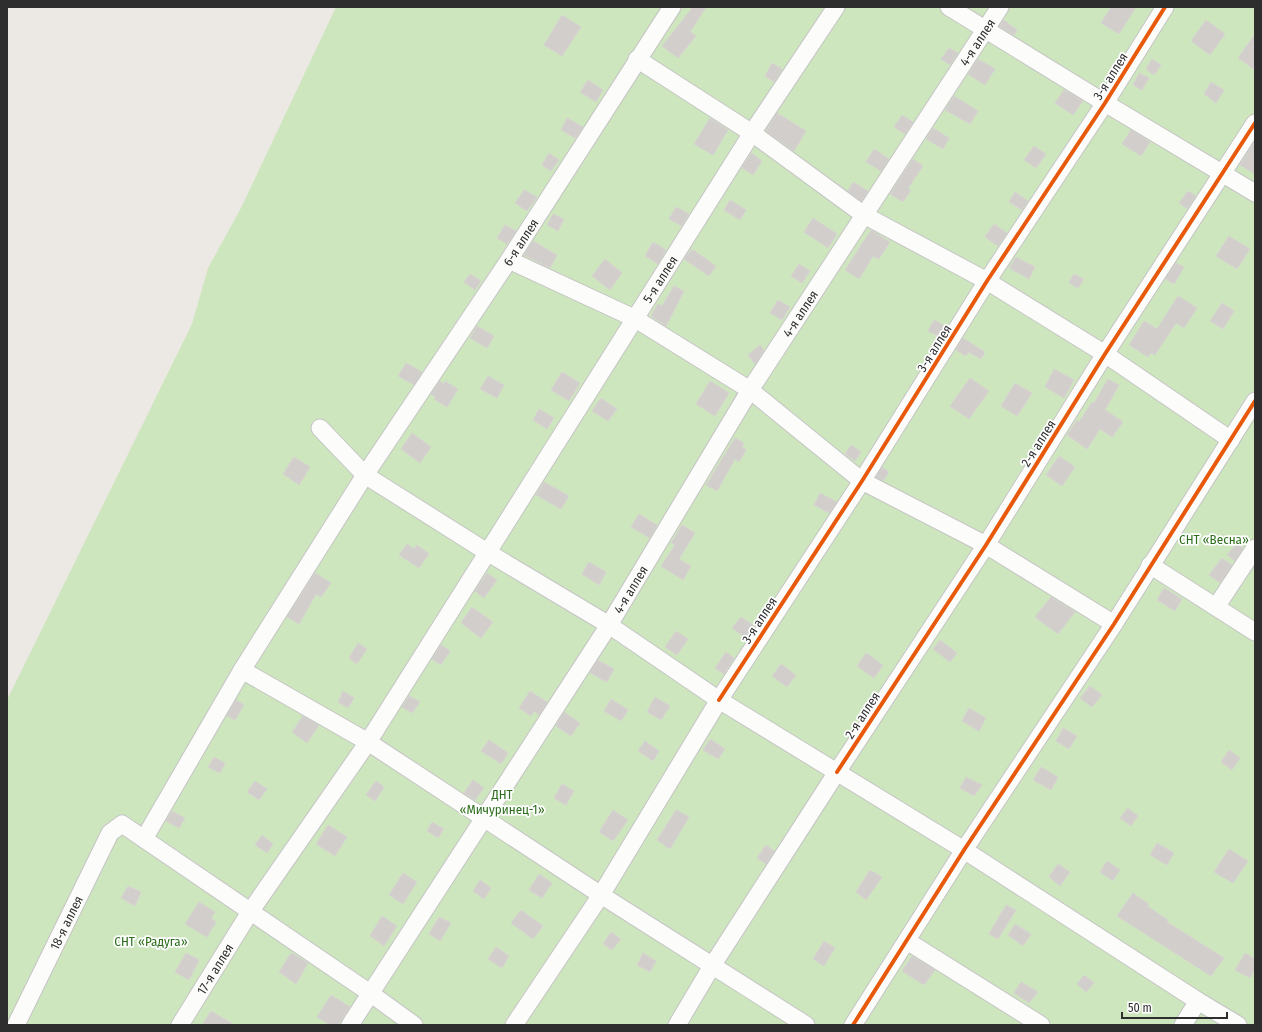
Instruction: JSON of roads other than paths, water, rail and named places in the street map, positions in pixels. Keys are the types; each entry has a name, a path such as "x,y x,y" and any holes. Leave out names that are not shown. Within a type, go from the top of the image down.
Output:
{"street":[{"name":"6-я аллея","path":"144,839 242,670 366,475 509,260 637,59 672,7"},
{"name":"5-я аллея","path":"368,742 634,318 752,133 836,7"},
{"path":"949,7 1255,193"},
{"name":"4-я аллея","path":"350,1025 609,625 750,390 1000,7"},
{"name":"3-я аллея","path":"514,1025 601,895 719,700 862,481 987,281 1105,103 1165,7"},
{"path":"637,59 752,133 864,215 987,281 1106,354 1231,440"},
{"name":"2-я аллея","path":"677,1025 712,966 836,772 986,545 1106,354 1255,123"},
{"path":"509,260 634,318 750,390 862,481 986,545 1114,624"},
{"path":"855,1024 964,850 1114,624 1255,401"},
{"path":"320,428 366,475 487,552 609,625 719,700 964,850 1198,1001 1238,1025"},
{"path":"1216,607 1255,548"},
{"path":"1150,565 1255,632"},
{"path":"242,670 368,742 485,817 601,895 806,1025"},
{"name":"17-я аллея","path":"180,1025 250,912 368,742"},
{"name":"18-я аллея","path":"16,1025 110,833 122,824 144,839"},
{"path":"144,839 370,993 414,1025"},
{"path":"907,941 1041,1025"},
{"path":"1183,1025 1198,1001"}],"park label":[{"name":"СНТ «Весна»","path":"1214,539"},
{"name":"ДНТ «Мичуринец-1»","path":"502,802"},
{"name":"СНТ «Радуга»","path":"151,941"}]}
